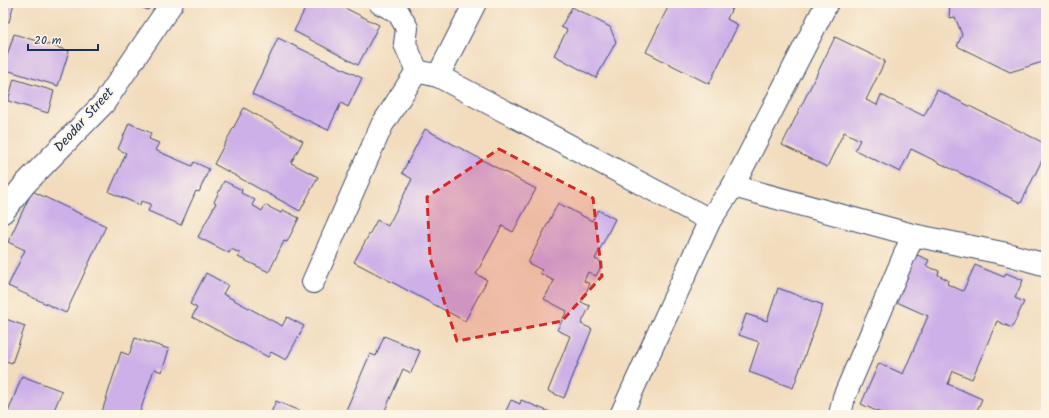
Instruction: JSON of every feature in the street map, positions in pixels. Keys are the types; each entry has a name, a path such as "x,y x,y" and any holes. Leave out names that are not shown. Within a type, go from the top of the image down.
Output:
{"street":[{"name":"Deodar Street","path":"3,212 25,184 104,103 172,3"},
{"path":"380,3 398,12 407,28 405,44 418,70 438,76 710,220"},
{"path":"438,76 475,3"},
{"path":"621,415 710,220 733,186 826,3"},
{"path":"313,282 382,125 418,70"},
{"path":"733,186 913,235 1007,254 1046,265"},
{"path":"840,415 844,396 913,235"}],"highlighted area":[{"path":"499,149 593,198 602,276 562,321 457,341 430,258 427,197"}],"building":[{"path":"3,3 14,3 9,22 3,21"},
{"path":"130,3 152,3 148,10"},
{"path":"308,3 335,3 379,25 358,65 294,31"},
{"path":"670,3 699,3 706,7 708,3 734,4 727,19 738,25 709,84 646,52"},
{"path":"950,3 1046,3 1046,61 1010,72 957,46 962,35 955,17 949,18"},
{"path":"572,7 610,27 616,42 596,78 554,55 567,30 561,27"},
{"path":"14,34 69,51 58,86 3,69"},
{"path":"835,37 885,61 866,100 877,105 881,95 924,116 937,90 1046,144 1046,152 1021,203 911,149 900,172 855,150 860,140 844,132 827,167 782,145"},
{"path":"278,38 362,78 348,107 341,103 328,130 252,94"},
{"path":"14,79 54,91 48,113 8,101"},
{"path":"244,108 303,141 291,163 318,177 300,211 214,164"},
{"path":"129,123 151,133 149,139 159,143 155,150 192,166 194,162 209,169 199,192 196,191 181,225 148,211 151,204 141,201 140,205 109,192 126,153 118,149"},
{"path":"425,129 536,189 513,232 502,226 476,274 487,280 465,321 354,262 377,220 388,226 412,179 402,173"},
{"path":"224,181 242,190 241,193 255,200 252,205 262,211 265,205 281,213 283,210 299,218 287,242 284,241 269,272 238,257 240,253 231,249 229,253 198,237 216,203 214,202"},
{"path":"32,191 106,226 66,313 8,286 25,250 8,242"},
{"path":"558,203 592,221 598,210 615,219 595,259 603,263 596,276 588,272 584,281 590,284 581,302 590,306 581,324 592,329 564,398 548,391 570,336 557,330 567,311 544,299 554,281 540,273 542,270 528,263"},
{"path":"910,252 929,260 926,266 939,271 938,275 948,280 947,284 963,291 975,265 1004,277 1006,273 1023,280 1015,298 1024,302 1012,328 997,321 972,379 953,371 948,384 982,399 975,415 882,415 883,414 861,404 879,363 903,374 928,316 890,299"},
{"path":"206,273 228,285 223,294 282,326 287,317 304,326 286,360 271,352 268,357 192,317 197,308 190,304"},
{"path":"778,288 823,305 793,388 749,372 759,342 739,335 746,314 767,321"},
{"path":"3,318 25,326 12,363 3,360"},
{"path":"384,336 420,351 411,373 403,369 383,415 344,415 370,354 376,356"},
{"path":"135,338 169,349 162,372 154,369 139,415 101,415 121,352 129,355"},
{"path":"22,376 62,391 52,415 7,415"},
{"path":"511,400 520,404 521,400 552,413 551,415 504,415"},
{"path":"276,401 309,415 270,415"}]}
